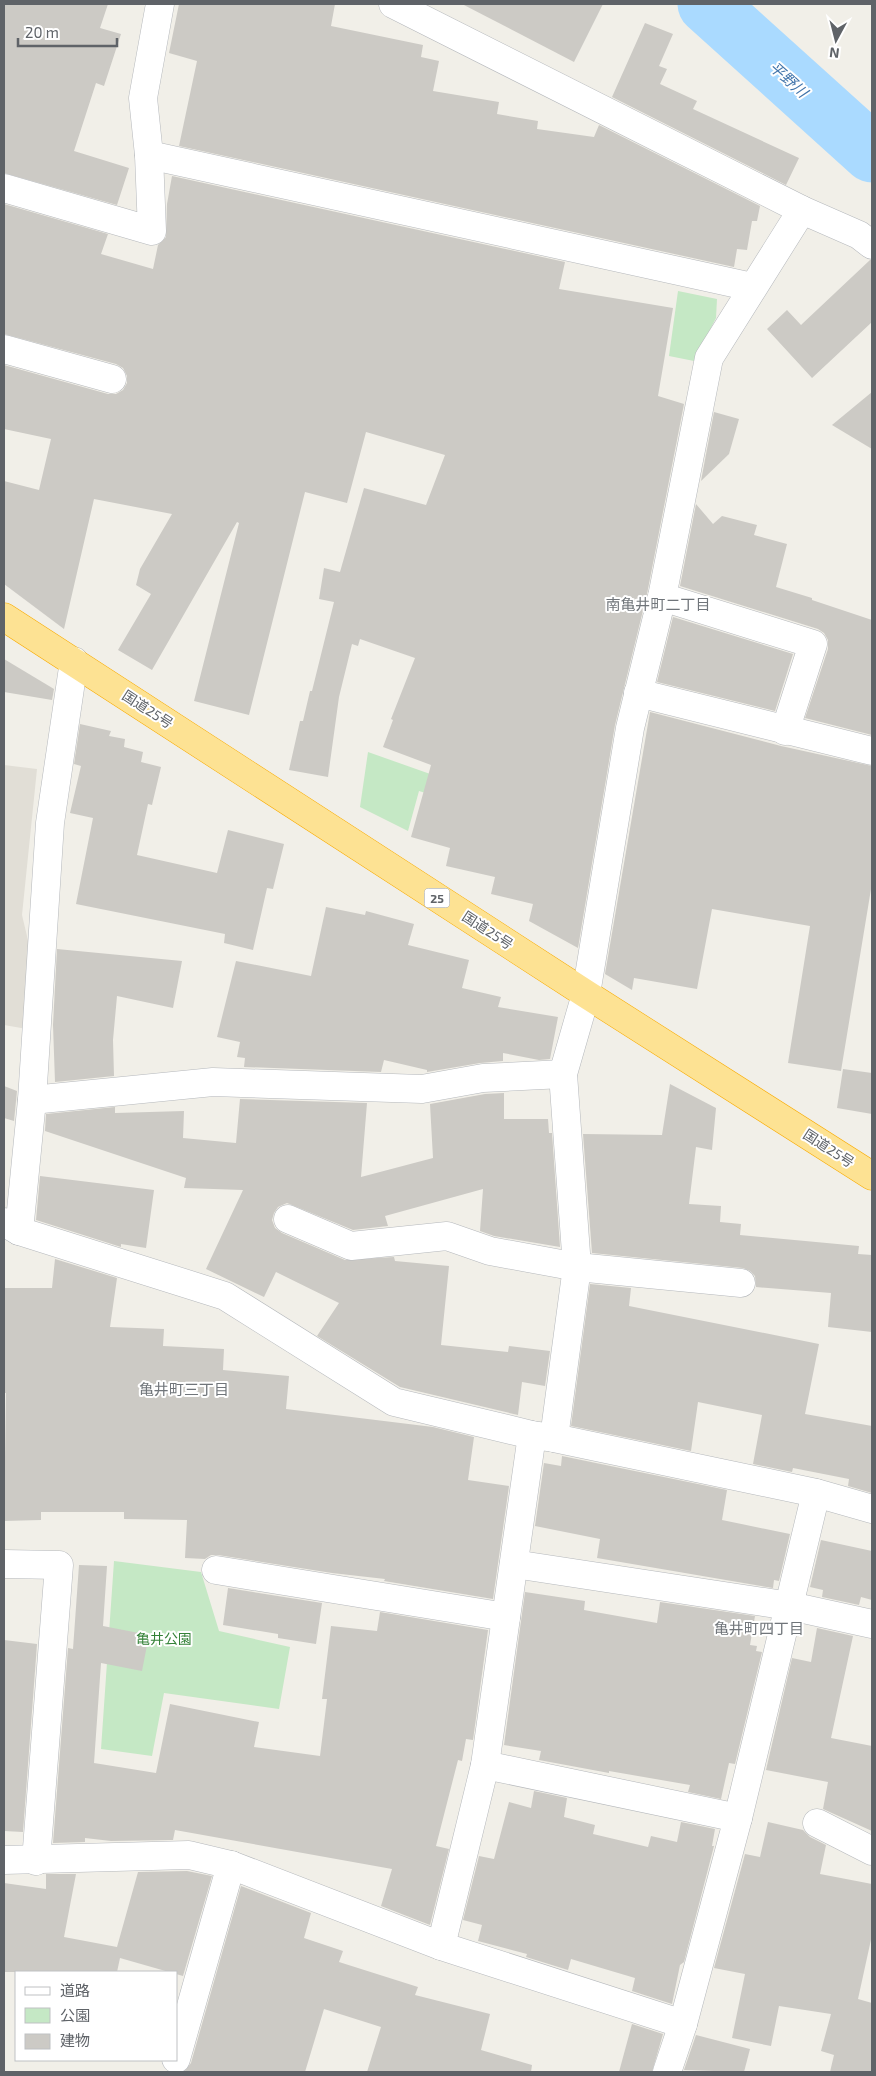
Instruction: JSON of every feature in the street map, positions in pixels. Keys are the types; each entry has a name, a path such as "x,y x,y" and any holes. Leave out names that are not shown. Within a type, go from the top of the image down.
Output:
{"highway":[{"name":"国道25号","path":"4,617 586,994 872,1176"}],"street":[{"path":"4,188 152,231 150,155 143,98 160,4"},
{"path":"393,4 802,210 859,234 872,245"},
{"path":"150,155 752,287"},
{"path":"441,1946 485,1765 514,1564 543,1436 577,1267 563,1074 586,994 630,728 662,596 709,358 802,210"},
{"path":"4,348 112,379"},
{"path":"662,596 813,644 785,731"},
{"path":"74,661 50,823 32,1100 12,1226 225,1296 394,1402 543,1436 816,1493 872,1509"},
{"path":"638,693 785,731 872,751"},
{"path":"32,1100 213,1082 422,1089 482,1078 563,1074"},
{"path":"288,1219 351,1246 447,1236 490,1251 577,1267 740,1283"},
{"path":"667,2072 683,2024 738,1818 816,1493"},
{"path":"4,1564 59,1566 36,1861"},
{"path":"514,1564 790,1606 872,1624"},
{"path":"216,1570 506,1617"},
{"path":"485,1765 738,1818"},
{"path":"817,1823 872,1851"},
{"path":"4,1860 36,1861 189,1855 231,1865 441,1946 683,2024"},
{"path":"178,2053 231,1865"}],"shaded area":[{"path":"4,765 37,769 22,915 31,953 27,1029 4,1025"}],"green space":[{"path":"678,291 717,299 716,318 694,361 669,356"},
{"path":"368,752 450,781 445,799 419,791 408,831 360,807"},
{"name":"亀井公園","path":"114,1561 201,1572 219,1631 290,1647 279,1709 164,1693 152,1756 101,1749"}],"building":[{"path":"4,4 108,4 100,28 121,34 104,86 96,83 74,151 129,168 117,205 4,173"},
{"path":"179,4 335,4 331,26 423,45 421,57 439,61 433,91 499,102 497,114 538,121 537,129 594,137 599,125 760,206 757,221 752,221 747,250 737,249 734,267 179,146 197,61 169,53"},
{"path":"462,4 603,4 574,62"},
{"path":"645,23 673,34 659,66 667,69 660,84 697,101 693,109 799,158 786,185 612,97"},
{"path":"172,176 565,262 559,289 673,308 658,396 684,404 647,594 615,725 578,948 529,921 533,904 491,894 495,877 446,866 450,848 411,837 431,765 383,747 393,720 391,719 415,658 360,639 358,646 352,644 339,697 328,777 289,770 300,721 303,721 310,691 312,691 334,602 319,599 324,568 340,572 364,488 426,505 445,455 366,432 347,503 305,492 249,715 194,701 239,523 237,522 152,670 118,650 151,594 136,585 140,569 172,514 94,499 64,629 4,584 4,481 39,490 51,439 4,429 4,365 108,394 116,394 123,390 127,383 127,376 123,368 116,364 4,334 4,204 108,234 101,254 153,269 158,245 166,237 167,204"},
{"path":"872,260 872,322 812,378 767,329 787,310 801,325"},
{"path":"872,392 872,449 832,425"},
{"path":"714,412 739,419 729,454 701,481"},
{"path":"696,504 713,524 722,516 757,525 754,535 787,544 776,587 872,620 872,735 805,718 828,649 828,640 824,633 818,629 680,586"},
{"path":"673,617 793,654 775,711 657,682"},
{"path":"4,659 54,689 52,700 4,692"},
{"path":"650,712 781,746 872,766 872,883 841,1071 788,1063 810,926 712,909 697,989 634,978 632,990 605,974"},
{"path":"80,724 111,731 109,736 125,739 124,747 143,752 141,762 161,767 152,805 148,804 137,855 217,873 228,830 284,844 273,889 267,888 253,950 224,943 225,934 76,904 93,818 70,813 81,766 74,764"},
{"path":"326,907 365,915 366,911 414,924 408,945 469,960 462,988 501,997 498,1007 558,1017 550,1059 539,1060 503,1053 503,1061 427,1072 427,1070 384,1060 381,1072 244,1067 245,1058 237,1057 240,1042 217,1037 236,961 311,976"},
{"path":"57,949 182,961 173,1008 117,996 113,1040 114,1076 55,1082 53,1025"},
{"path":"843,1069 872,1073 872,1114 837,1108"},
{"path":"670,1084 716,1108 712,1150 696,1147 689,1204 721,1206 720,1222 741,1224 740,1235 859,1246 858,1254 872,1255 872,1332 828,1327 831,1293 756,1287 755,1276 743,1268 592,1253 583,1134 662,1135"},
{"path":"4,1086 17,1091 14,1121 4,1118"},
{"path":"504,1093 504,1119 548,1119 549,1133 552,1133 560,1247 494,1236 480,1231 483,1189 385,1216 388,1226 353,1230 287,1203 278,1207 272,1220 275,1228 282,1233 345,1260 394,1257 395,1261 449,1266 441,1345 508,1352 509,1346 550,1351 545,1386 522,1382 518,1415 400,1387 317,1336 339,1303 276,1272 264,1297 206,1269 243,1190 184,1188 186,1178 45,1131 46,1114 115,1107 115,1113 184,1111 183,1138 236,1143 240,1099 367,1103 361,1177 433,1158 430,1104 485,1094"},
{"path":"40,1176 154,1190 146,1248 121,1244 121,1247 36,1220"},
{"path":"55,1259 117,1278 110,1327 164,1329 163,1346 224,1349 223,1370 289,1376 286,1409 433,1427 474,1437 468,1480 509,1486 493,1599 384,1581 385,1579 332,1573 218,1555 211,1555 205,1559 185,1558 187,1520 124,1519 124,1512 41,1512 41,1520 4,1521 6,1393 4,1393 4,1288 52,1288"},
{"path":"590,1284 631,1288 629,1306 819,1344 805,1414 872,1426 872,1493 848,1486 849,1479 793,1468 792,1472 753,1464 762,1415 698,1402 691,1451 571,1426"},
{"path":"562,1456 727,1490 722,1520 790,1534 779,1581 774,1580 773,1588 597,1558 600,1539 535,1526 544,1463 561,1466"},
{"path":"821,1540 872,1551 872,1600 861,1597 859,1605 822,1597 823,1590 810,1587"},
{"path":"79,1565 107,1566 103,1626 149,1635 142,1671 101,1663 94,1763 156,1773 170,1704 259,1722 254,1747 320,1756 327,1699 322,1699 331,1626 377,1631 380,1612 488,1630 473,1740 466,1739 462,1761 458,1760 436,1846 449,1849 430,1925 381,1906 392,1869 175,1830 173,1840 111,1841 85,1838 85,1842 53,1843 68,1648 73,1649"},
{"path":"228,1588 322,1603 316,1644 278,1638 278,1634 223,1625"},
{"path":"525,1592 585,1601 584,1610 657,1623 660,1602 755,1616 750,1645 757,1646 756,1651 762,1652 735,1764 729,1763 721,1799 688,1792 690,1785 539,1760 541,1751 504,1745"},
{"path":"817,1628 853,1636 831,1738 872,1746 872,1831 823,1809 828,1782 766,1770 792,1658 811,1662"},
{"path":"4,1640 37,1644 23,1832 4,1831"},
{"path":"534,1791 567,1798 564,1817 595,1825 593,1834 648,1847 651,1836 677,1842 681,1822 715,1829 712,1846 714,1846 684,1962 680,1965 672,2004 632,1991 635,1978 571,1959 568,1970 526,1957 527,1954 478,1941 482,1925 463,1920 479,1856 494,1859 509,1802 531,1808"},
{"path":"768,1822 803,1830 810,1837 826,1845 820,1874 872,1884 872,1935 858,1999 872,2003 872,2072 830,2072 834,2055 821,2051 831,2014 779,2006 771,2046 732,2038 745,1974 714,1968 745,1854 760,1857"},
{"path":"187,1871 212,1876 183,1976 178,1975 178,1971 166,1971 120,1958 117,1971 4,1972 4,1883 46,1889 46,1874 76,1874 64,1937 117,1947 138,1872"},
{"path":"241,1886 311,1913 304,1938 343,1951 339,1962 418,1987 415,1995 490,2014 481,2050 532,2065 531,2072 367,2072 381,2027 324,2009 305,2072 184,2072 191,2063"},
{"path":"632,2024 663,2034 652,2072 619,2072"},
{"path":"696,2035 750,2049 744,2072 684,2070"}],"waterway":[{"name":"平野川","path":"707,4 872,153"}],"district":[{"name":"南亀井町二丁目","path":"658,604"},
{"name":"亀井町三丁目","path":"184,1389"},
{"name":"亀井町四丁目","path":"759,1628"}]}
